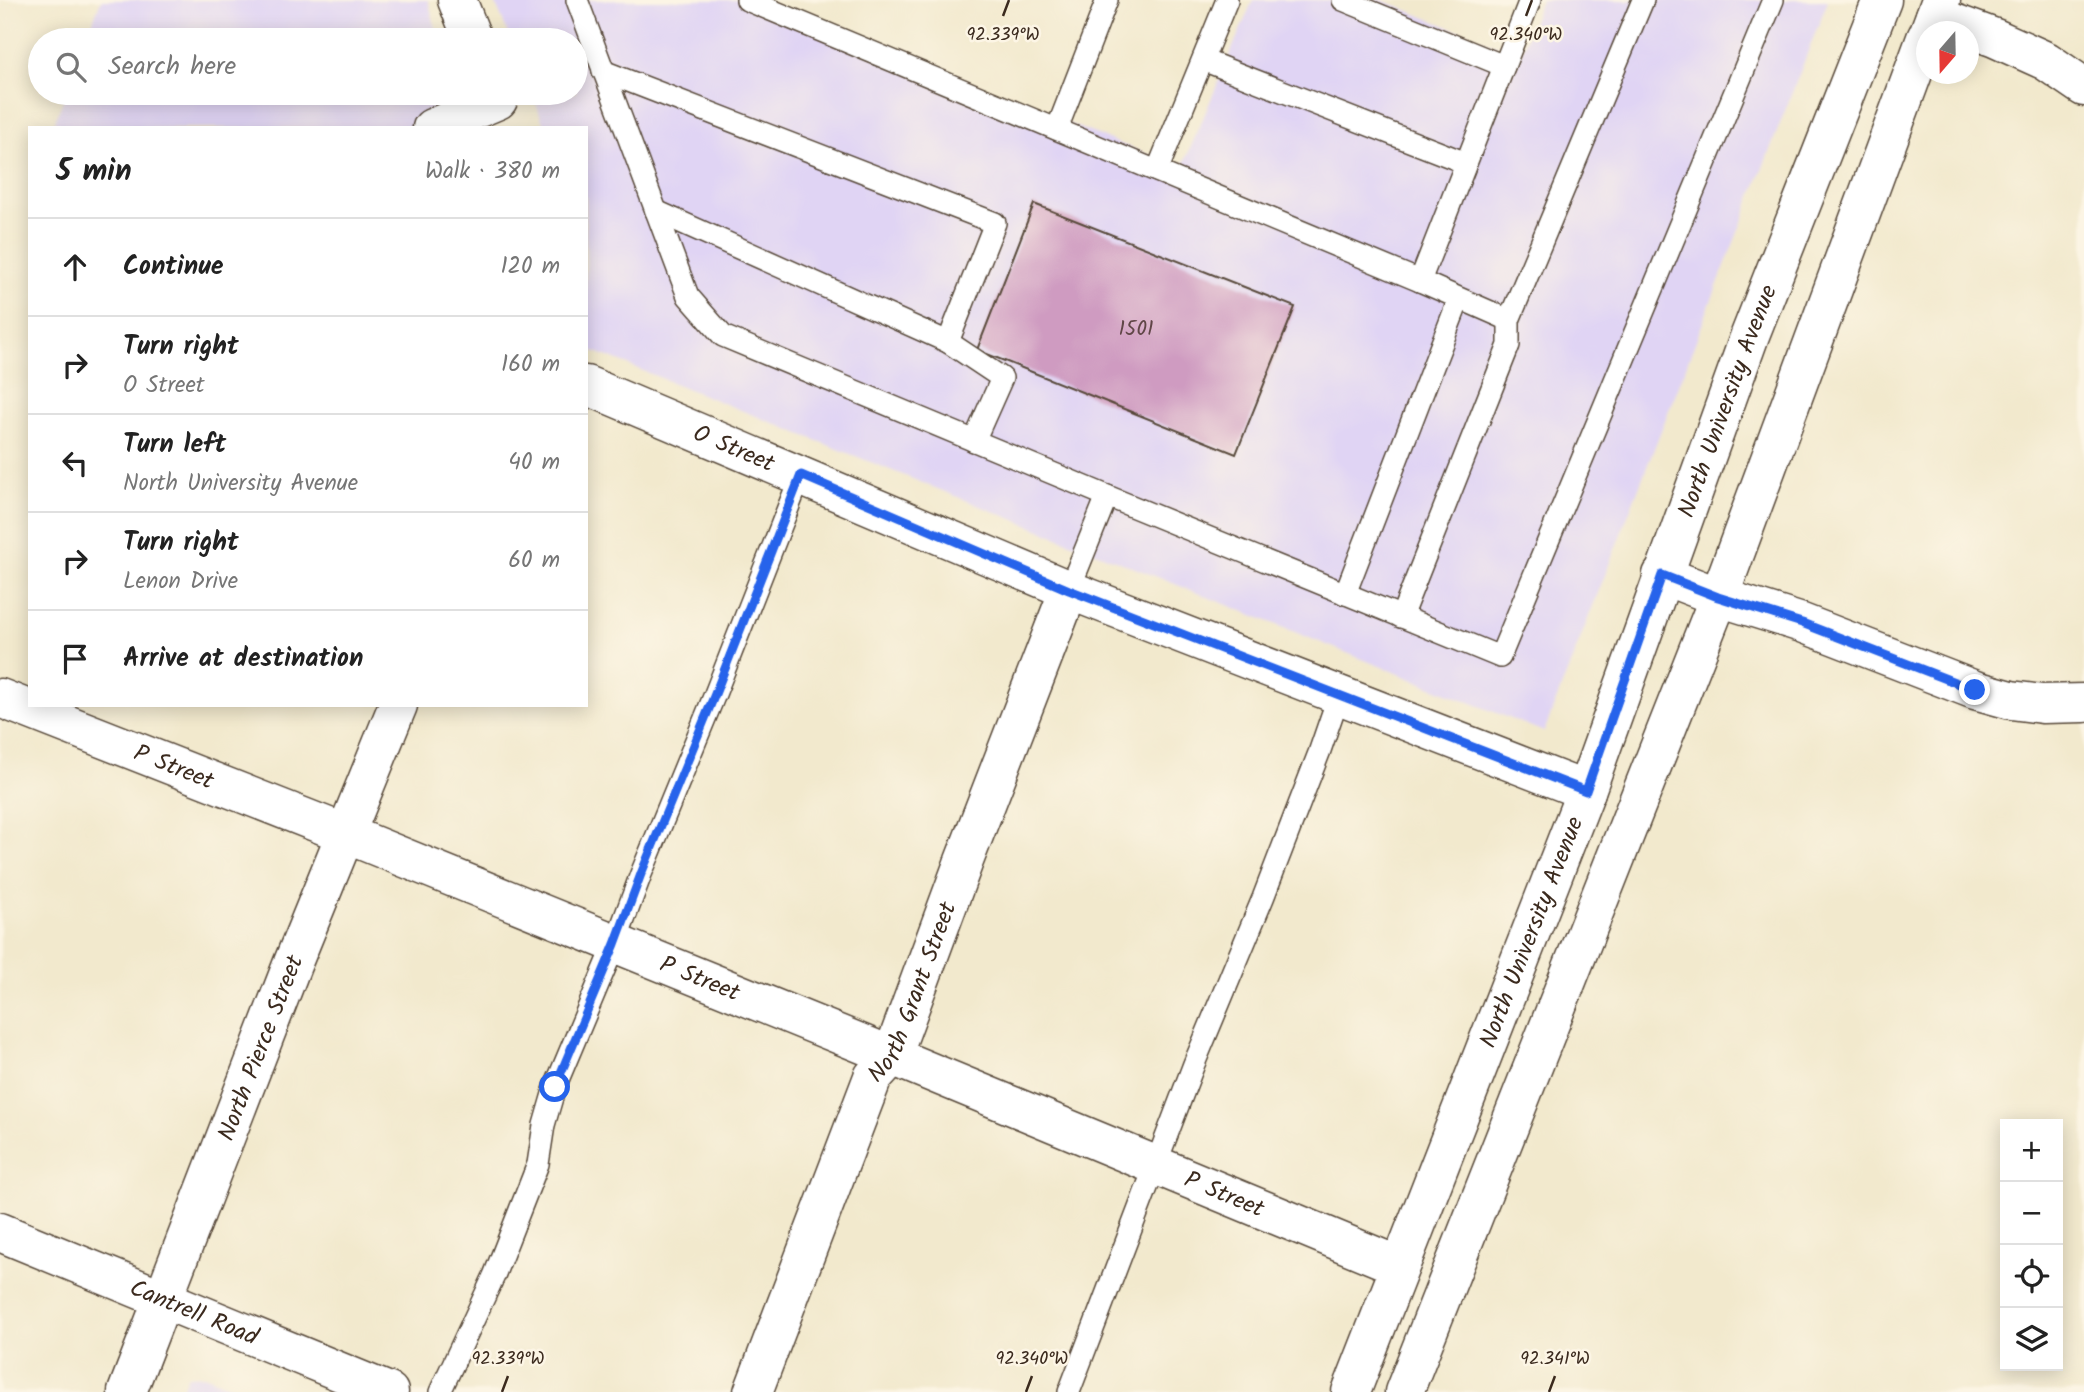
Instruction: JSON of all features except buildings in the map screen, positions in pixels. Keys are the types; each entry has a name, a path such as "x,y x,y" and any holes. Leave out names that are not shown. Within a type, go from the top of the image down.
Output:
{"street":[{"path":"457,0 468,28"},
{"name":"North University Avenue","path":"1351,1392 1586,791 1749,335 1882,0"},
{"path":"1979,34 1995,38 2046,61 2084,87"},
{"name":"North University Avenue","path":"1404,1392 1718,597 1916,67"},
{"path":"438,126 500,107"},
{"name":"O Street","path":"588,386 1069,590 1586,791"},
{"path":"1662,575 1718,597 1802,623 1975,690 2011,700 2042,704 2084,703"},
{"name":"North Grant Street","path":"753,1392 873,1077 892,1056 1069,590"},
{"name":"P Street","path":"0,698 346,834 1399,1266"},
{"name":"North Pierce Street","path":"127,1392 292,965 397,707"},
{"name":"Cantrell Road","path":"0,1232 389,1392"}],"lane":[{"path":"577,0 587,28"},
{"path":"747,0 1510,320"},
{"path":"1056,129 1107,0"},
{"path":"1157,172 1227,0"},
{"path":"1343,0 1504,66"},
{"path":"1420,281 1530,0"},
{"path":"1401,617 1509,345 1510,320 1643,0"},
{"path":"588,30 688,296 723,336 1500,657 1773,0"},
{"path":"1203,60 1466,163"},
{"path":"603,71 995,223 948,342"},
{"path":"656,211 948,342 1002,378 974,441"},
{"path":"1345,594 1459,299"},
{"path":"440,1392 494,1276 533,1177 555,1087 615,944 801,475"},
{"path":"1069,590 1107,496"},
{"path":"1069,1392 1194,1064 1268,886 1339,695"}],"shaded area":[{"path":"101,0 428,0 436,28 90,28"},
{"path":"494,0 752,0 1182,168 1253,0 1381,0 1520,55 1541,0 1828,0 1544,732 588,349 588,126 544,126 536,105 588,105 588,28 506,28"},
{"path":"61,105 468,105 478,126 53,126"},
{"path":"203,1375 247,1392 180,1392 188,1376"}],"route":[{"path":"555,1087 615,944 801,475 1069,590 1586,791 1662,575 1718,597 1802,623 1975,690"}]}
